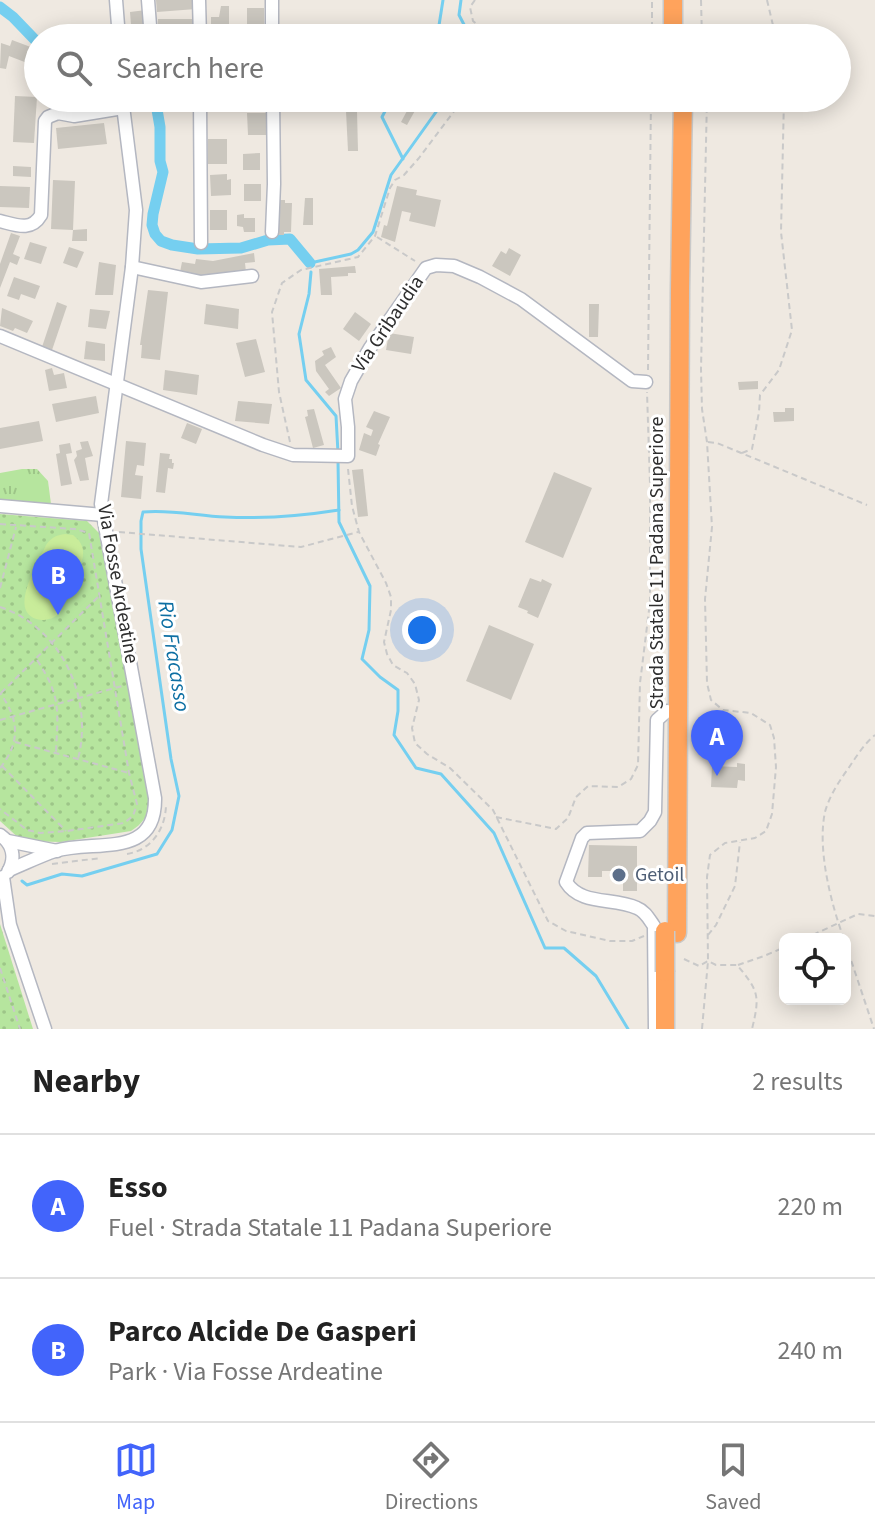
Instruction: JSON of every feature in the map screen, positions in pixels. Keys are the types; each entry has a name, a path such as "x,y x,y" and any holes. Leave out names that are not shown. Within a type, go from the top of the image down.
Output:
{"highway":[{"path":"673,0 673,24"},
{"path":"684,0 684,24"},
{"name":"Strada Statale 11 Padana Superiore","path":"672,112 663,933 675,968 676,1029"},
{"name":"Strada Statale 11 Padana Superiore","path":"663,933 683,112"},
{"name":"Strada Statale 11 Padana Superiore","path":"665,1029 675,968"}],"street":[{"path":"116,0 118,24"},
{"path":"148,0 150,24"},
{"path":"199,0 200,24"},
{"path":"272,0 272,24"},
{"path":"0,221 30,226 41,215 45,121 48,117 58,113 74,116 89,112"},
{"name":"Via Fosse Ardeatine","path":"4,876 57,851 131,842 151,824 155,811 135,682 101,504 118,385 136,210 124,112"},
{"path":"200,112 201,243"},
{"path":"272,232 273,112"},
{"name":"Via Gribaudia","path":"341,456 348,427 345,399 351,381 370,348 426,268 436,265 454,266 521,299 632,381 646,382"},
{"path":"132,267 201,282 252,276"},
{"path":"0,336 263,445 293,455 341,456"},
{"path":"0,506 103,515"},
{"path":"655,1029 654,926 645,913 636,907 584,897 572,891 566,882 582,838 587,833 640,831 650,821 655,812 657,720 667,711"},
{"path":"4,838 13,853 13,862 4,876 10,925 45,1029"},
{"name":"Via Fosse Ardeatine","path":"4,838 57,851"},
{"path":"0,908 10,925"}],"path":[{"path":"475,0 470,7 477,24"},
{"path":"652,0 652,24"},
{"path":"701,0 702,24"},
{"path":"767,0 773,24"},
{"path":"293,455 279,392 272,312 282,283 301,270 358,257 375,236 395,180 419,158 454,112"},
{"path":"496,817 556,829 568,818 576,797 588,786 618,787 631,779 638,765 640,683 650,602 649,411 646,382 649,362 651,112"},
{"path":"702,1029 708,961 707,877 710,855 725,843 755,838 766,831 772,814 776,767 770,725 751,713 723,710 711,700 707,683 705,599 712,527 701,369 707,112"},
{"path":"742,453 752,449 760,395 779,370 792,330 781,232 784,112"},
{"path":"375,236 426,268"},
{"path":"707,442 742,453 867,505"},
{"path":"341,456 359,532 391,597 384,642 387,654 393,665 407,673 415,684 419,700 412,728 415,743 450,768 493,810 548,921 566,931 610,941 632,941 663,933"},
{"path":"0,524 75,529 89,533 129,773 137,804 136,810 124,823 40,833 27,830 0,809"},
{"path":"0,588 16,526"},
{"path":"117,531 301,547 359,532"},
{"path":"67,831 1,767 15,742 16,728 9,706 0,693 99,596"},
{"path":"0,607 12,611 41,631 64,659 79,698 82,733 78,759"},
{"path":"36,658 50,680 57,703 56,753"},
{"path":"0,720 135,682"},
{"path":"841,933 823,851 826,810 860,750 875,735"},
{"path":"15,742 129,773"},
{"path":"119,855 135,853 156,837 163,826 166,799"},
{"path":"708,935 735,886 740,840"},
{"path":"42,866 104,857"},
{"path":"818,933 858,914 875,916"},
{"path":"708,961 716,965 737,965 779,949"},
{"path":"675,968 699,966 708,961"},
{"path":"851,962 874,1029"},
{"path":"737,965 753,983 758,1003 752,1029"},
{"path":"0,968 20,1029"}],"green space":[{"path":"37,469 48,481 51,504 0,502 0,473"},
{"path":"0,514 87,521 99,533 151,804 144,820 131,831 61,842 22,841 0,821"},
{"path":"73,535 82,546 82,561 59,613 42,620 31,616 26,609 27,587 48,543 56,536"},
{"path":"0,924 33,1029 0,1029"}],"building":[{"path":"156,0 195,0 196,9 157,12"},
{"path":"221,6 229,6 229,24 211,24 211,17 219,17"},
{"path":"247,8 264,8 264,24 247,24"},
{"path":"146,10 146,24 131,24 130,12"},
{"path":"158,19 194,19 194,24 158,24"},
{"path":"12,40 24,44 24,62 9,56 6,69 0,68 1,43 10,46"},
{"path":"15,96 24,96 24,112 36,112 34,143 13,142"},
{"path":"346,112 357,112 358,151 348,151"},
{"path":"406,112 414,112 407,125 401,122"},
{"path":"247,113 267,113 267,135 248,135"},
{"path":"104,123 107,144 58,149 56,128"},
{"path":"208,139 227,139 227,164 208,164"},
{"path":"260,153 260,170 243,170 243,154"},
{"path":"13,166 31,167 31,177 13,176"},
{"path":"227,174 227,180 231,179 231,195 211,196 210,175"},
{"path":"53,180 75,181 73,230 51,229"},
{"path":"244,184 261,184 261,201 244,201"},
{"path":"0,186 30,187 29,208 0,207"},
{"path":"397,186 417,190 416,195 441,200 435,227 409,221 411,213 402,211 395,242 381,237 384,225 387,226"},
{"path":"305,198 313,198 313,225 303,225"},
{"path":"275,200 292,203 291,232 284,232 284,235 274,235"},
{"path":"210,210 227,210 227,230 210,230"},
{"path":"244,214 244,218 255,218 255,232 244,232 243,227 237,226 237,215"},
{"path":"87,229 87,241 72,241 73,230"},
{"path":"11,233 20,236 13,254 20,257 17,265 10,262 0,288 0,264"},
{"path":"30,242 47,247 41,264 24,259"},
{"path":"69,247 84,252 77,268 63,263"},
{"path":"509,248 521,255 510,276 492,266 501,251 506,254"},
{"path":"254,253 255,262 245,263 246,272 205,277 180,272 182,262 195,264 196,259 213,261"},
{"path":"99,262 116,265 113,295 95,295"},
{"path":"355,266 356,273 331,277 332,295 321,295 319,269"},
{"path":"14,277 40,286 35,299 21,294 19,300 7,296"},
{"path":"148,290 168,292 160,360 141,358"},
{"path":"57,302 67,306 51,353 41,350"},
{"path":"206,304 239,309 238,329 204,324"},
{"path":"589,304 599,304 598,337 589,337"},
{"path":"2,308 33,321 27,333 0,326"},
{"path":"90,309 110,311 106,329 88,327"},
{"path":"355,312 371,324 359,341 343,329"},
{"path":"389,333 414,337 411,354 386,350"},
{"path":"256,339 265,372 245,377 236,343"},
{"path":"86,341 105,344 105,361 84,359"},
{"path":"331,347 336,357 325,365 341,388 329,396 325,392 329,389 316,371 315,361 324,355 322,351"},
{"path":"52,368 54,375 64,373 67,388 49,391 45,370"},
{"path":"165,370 199,375 197,395 163,390"},
{"path":"758,381 758,389 739,390 738,382"},
{"path":"96,396 99,413 56,422 52,404"},
{"path":"238,401 272,404 269,424 235,421"},
{"path":"785,408 794,408 794,421 774,422 773,412 785,412"},
{"path":"314,409 324,445 313,448 305,417 308,416 307,410"},
{"path":"374,411 390,417 376,456 359,450 364,433 371,436 373,430 366,427"},
{"path":"39,421 43,441 0,449 0,428"},
{"path":"187,423 202,429 196,444 181,438"},
{"path":"88,441 93,456 85,458 89,480 80,481 74,460 76,451 82,449 80,442"},
{"path":"126,441 146,443 144,466 137,465 135,475 143,476 141,499 121,497"},
{"path":"70,443 72,453 66,454 72,484 61,486 56,454 60,453 59,445"},
{"path":"160,453 170,454 169,459 174,463 173,469 168,468 165,493 156,492"},
{"path":"363,469 368,516 358,517 352,470"},
{"path":"554,472 592,488 563,558 525,542"},
{"path":"530,578 552,584 538,618 518,607"},
{"path":"489,625 534,644 511,700 466,681"},
{"path":"737,763 745,764 745,781 738,780 737,788 711,787 712,766 737,767"},
{"path":"589,845 637,846 637,891 623,891 623,871 602,871 602,877 588,877"}],"waterway":[{"path":"439,24 443,0"},
{"name":"Rio Fracasso","path":"461,0 459,15 464,24"},
{"path":"0,7 24,28"},
{"path":"157,112 163,172 152,225 161,241 198,249 241,248 268,240 290,239 310,263"},
{"path":"385,112 382,117 403,159"},
{"name":"Rio Fracasso","path":"310,263 358,250 373,232 391,175 436,112"},
{"path":"311,272 299,334 306,380 336,416 338,453"},
{"path":"338,461 339,522 370,586 369,630 362,659 398,690 394,735 416,768 441,774 494,833 545,948 564,948 596,976 628,1029"},
{"name":"Rio Fracasso","path":"22,881 27,885 62,874 82,876 157,854 172,830 179,796 141,549 143,512 254,518 339,510"}],"place":[{"name":"Parco Alcide De Gasperi","path":"58,615"},
{"name":"Esso","path":"717,776"},
{"name":"Getoil","path":"619,875"}]}
